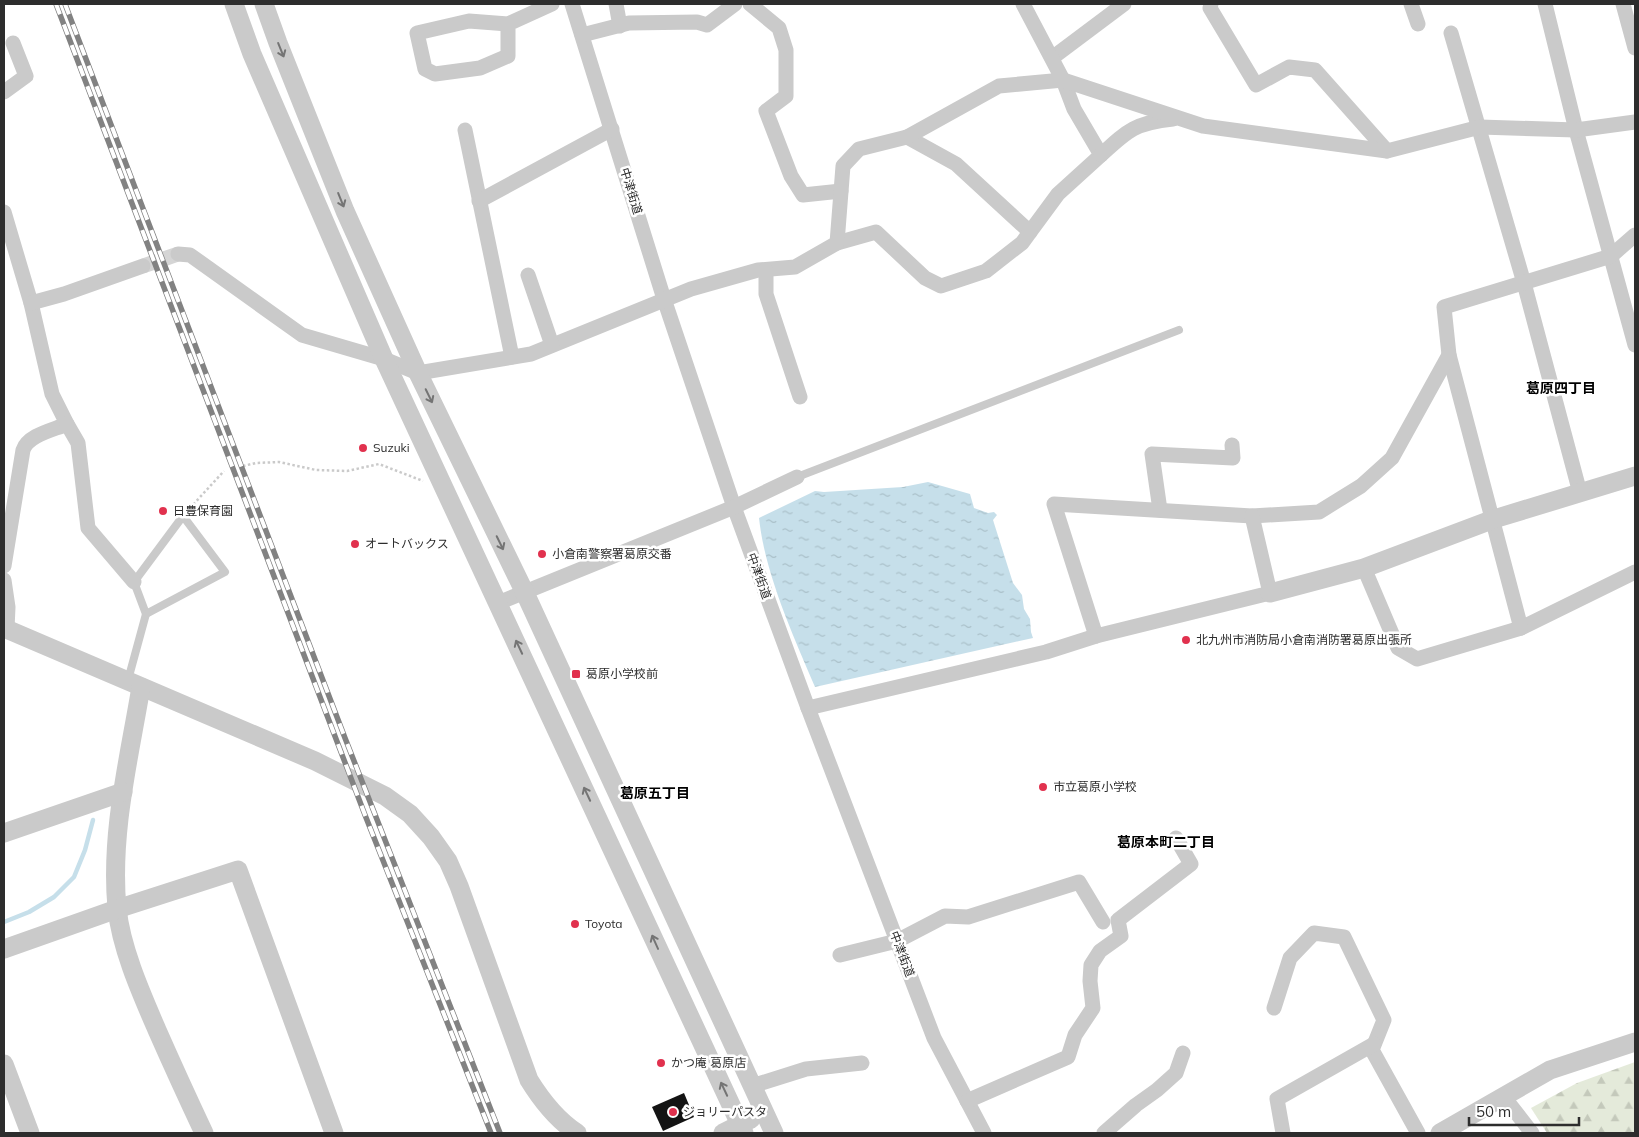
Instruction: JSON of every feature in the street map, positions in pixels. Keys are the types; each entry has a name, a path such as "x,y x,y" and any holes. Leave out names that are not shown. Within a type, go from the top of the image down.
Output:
{"street":[{"path":"234,4 252,54 384,359 742,1129"},
{"path":"264,4 345,211 418,372 524,593 774,1133"},
{"path":"508,24 508,56 480,68 435,74 425,69 417,32 469,20 508,24 552,4"},
{"name":"中津街道","path":"572,4 664,299 734,507 808,708 934,1038 984,1133"},
{"path":"616,4 620,26"},
{"path":"582,35 629,24 697,22 707,25 735,4"},
{"path":"750,4 779,28 786,50 786,96 766,111 791,176 803,195 841,191"},
{"path":"1023,4 1063,80 1074,110 1101,154"},
{"path":"1052,58 1124,4"},
{"path":"1211,4 1210,8 1256,85 1289,67 1314,70 1387,151"},
{"path":"1411,4 1418,24"},
{"path":"1545,4 1576,130 1635,345"},
{"path":"1624,4 1635,48"},
{"path":"1451,33 1524,282 1580,493"},
{"path":"4,92 26,76 13,43"},
{"path":"837,243 843,166 859,149 907,137 999,86 1063,80 1203,126 1387,151 1480,127 1576,130 1635,122"},
{"path":"178,254 190,255 302,335 384,359 418,372 531,354 692,288 758,270 794,267 837,243 876,232 925,278 941,286 986,271 1022,243 1058,194 1101,154 1136,126 1154,121 1180,119"},
{"path":"479,201 612,129"},
{"path":"464,130 512,357"},
{"path":"907,137 956,164 1030,232"},
{"path":"4,212 31,303 52,394 78,443 88,528 134,582"},
{"path":"1521,628 1494,519 1449,355 1444,307 1610,256 1635,235"},
{"path":"31,303 64,294 143,266"},
{"path":"766,270 766,294 800,397"},
{"path":"528,275 552,345"},
{"path":"1096,636 1054,504 1252,516 1319,512 1361,486 1392,458 1449,355"},
{"path":"4,566 25,444 33,438 67,424"},
{"path":"1160,510 1152,454 1233,458 1232,444"},
{"path":"808,708 1046,652 1096,636 1270,594 1364,568 1494,519 1635,476"},
{"path":"498,602 734,507 797,477"},
{"path":"1252,516 1270,594"},
{"path":"1364,568 1398,648 1417,659 1521,628 1635,572"},
{"path":"4,580 8,607 5,628 315,762 385,796 410,814 448,861 459,886 529,1080 541,1099 568,1131"},
{"path":"135,684 115,851 117,909 125,944 142,995 204,1133"},
{"path":"4,833 123,792"},
{"path":"967,1101 1068,1057 1075,1035 1092,1008 1091,965 1100,951 1121,936 1118,920 1191,864 1176,838"},
{"path":"4,949 117,909 238,870 334,1133"},
{"path":"840,955 897,941 945,916 968,917 1079,882 1103,922"},
{"path":"1274,1008 1290,958 1314,933 1344,937 1384,1020 1372,1050 1418,1133"},
{"path":"1440,1133 1550,1070 1635,1042"},
{"path":"1283,1133 1277,1100 1374,1044"},
{"path":"1104,1133 1176,1073 1183,1053"},
{"path":"752,1086 806,1069 862,1063"},
{"path":"4,1064 30,1133"},
{"path":"1504,1097 1532,1133"},
{"path":"723,1133 742,1129 764,1112"}],"lane":[{"path":"797,477 1179,330"},
{"path":"135,684 146,614 134,582 183,516 225,572 146,614"}],"path":[{"path":"243,466 256,463 279,462 316,470 347,471 379,464 445,490"},
{"path":"183,516 224,471"}],"green space":[{"path":"1635,1062 1635,1133 1547,1133 1531,1108 1577,1083"}],"water":[{"path":"928,482 970,494 974,508 988,513 994,512 997,515 993,520 1013,583 1022,595 1024,609 1030,619 1033,638 815,687 781,604 767,561 759,518 815,491 903,487"}],"building":[{"name":"ジョリーパスタ","path":"684,1093 694,1117 663,1131 652,1107"}],"waterway":[{"path":"4,922 29,912 54,897 74,877 85,850 93,820"}],"tunnel":[{"path":"143,266 178,254"}],"railway":[{"path":"56,4 365,815 491,1133"},
{"path":"65,4 345,738 500,1133"}],"place":[{"name":"Suzuki","path":"363,448"},
{"name":"日豊保育園","path":"163,511"},
{"name":"オートバックス","path":"355,544"},
{"name":"小倉南警察署葛原交番","path":"542,554"},
{"name":"北九州市消防局小倉南消防署葛原出張所","path":"1186,640"},
{"name":"葛原小学校前","path":"576,674"},
{"name":"市立葛原小学校","path":"1043,787"},
{"name":"Toyota","path":"575,924"},
{"name":"かつ庵 葛原店","path":"661,1063"},
{"name":"ジョリーパスタ","path":"673,1112"}],"district":[{"name":"葛原四丁目","path":"1561,388"},
{"name":"葛原五丁目","path":"655,793"},
{"name":"葛原本町二丁目","path":"1166,842"}]}
